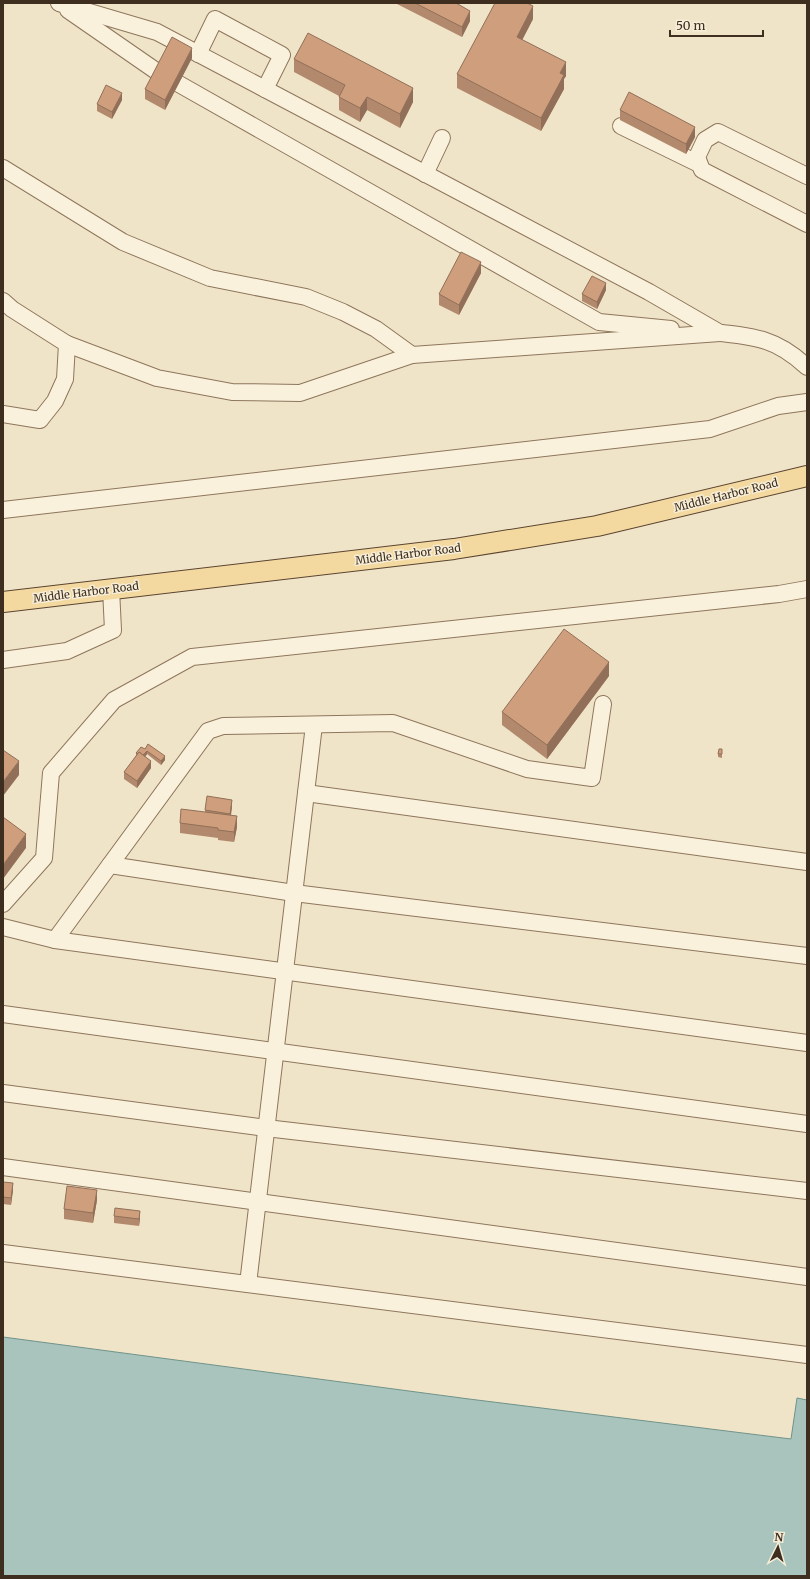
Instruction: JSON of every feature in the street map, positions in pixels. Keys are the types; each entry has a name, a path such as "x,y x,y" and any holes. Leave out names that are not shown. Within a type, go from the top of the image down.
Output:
{"main road":[{"name":"Middle Harbor Road","path":"3,602 454,549 597,526 807,476"}],"street":[{"path":"58,3 156,32 649,292 720,333"},
{"path":"58,3 159,73"},
{"path":"198,54 215,19 282,55 265,89"},
{"path":"179,84 599,322 762,338 792,353 807,367"},
{"path":"621,126 699,164"},
{"path":"807,176 718,132 701,135 705,140 697,157 702,170 807,224"},
{"path":"425,174 442,138"},
{"path":"3,168 123,242 210,278 306,297 343,312 376,329 412,356"},
{"path":"3,301 12,309 67,344 157,378 232,392 300,393 412,356 720,333"},
{"path":"3,414 40,420 55,401 65,379 67,344"},
{"path":"3,510 710,429 778,406 807,402"},
{"path":"3,660 67,651 113,630 111,589"},
{"path":"3,904 44,858 51,773 114,700 192,657 779,594 807,589"},
{"path":"55,940 208,730 223,726 393,723 527,769 592,778 603,704"},
{"path":"248,1284 314,725"},
{"path":"306,793 807,862"},
{"path":"110,865 294,893 807,956"},
{"path":"3,927 55,940 807,1043"},
{"path":"3,1014 275,1050 807,1124"},
{"path":"3,1093 266,1128 807,1191"},
{"path":"3,1167 807,1277"},
{"path":"3,1253 807,1355"}],"water":[{"path":"3,1337 469,1399 791,1439 797,1398 807,1400 807,1576 3,1576"}],"building":[{"path":"415,3 456,3 470,11 462,27"},
{"path":"495,3 527,3 533,6 517,37 566,62 560,73 564,75 541,118 457,74"},
{"path":"308,33 413,88 400,114 367,97 360,108 339,97 345,85 294,59"},
{"path":"172,37 192,48 165,100 145,89"},
{"path":"106,85 122,93 112,112 97,104"},
{"path":"629,92 695,127 686,144 620,110"},
{"path":"461,252 481,262 459,305 439,294"},
{"path":"592,276 606,283 597,302 582,294"},
{"path":"564,629 609,662 547,745 502,712"},
{"path":"148,744 165,756 161,761 147,751 143,755 139,752 137,754 136,753 141,747 145,749"},
{"path":"719,749 722,749 722,754 718,754"},
{"path":"3,750 19,761 3,782"},
{"path":"139,752 151,761 137,781 124,772"},
{"path":"207,796 232,800 230,814 205,810"},
{"path":"181,809 237,816 234,832 218,830 218,828 180,823"},
{"path":"3,817 26,834 3,865"},
{"path":"3,1182 13,1183 11,1198 3,1197"},
{"path":"67,1186 97,1190 93,1213 64,1209"},
{"path":"115,1208 140,1211 139,1219 114,1216"}]}
